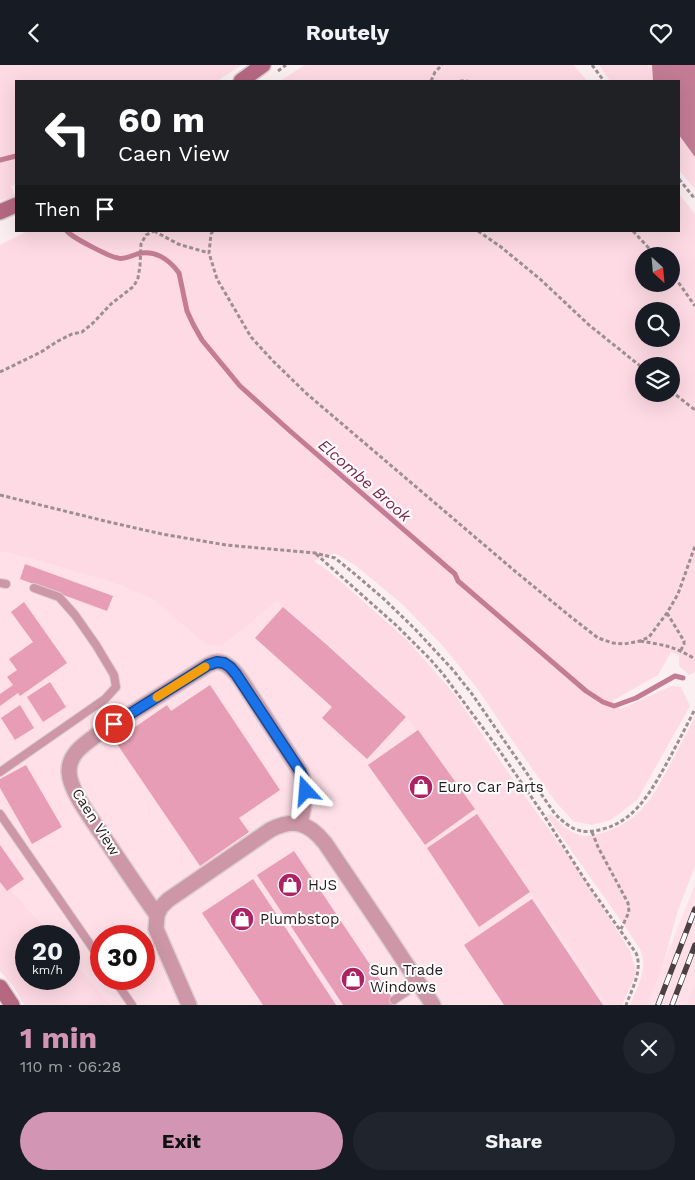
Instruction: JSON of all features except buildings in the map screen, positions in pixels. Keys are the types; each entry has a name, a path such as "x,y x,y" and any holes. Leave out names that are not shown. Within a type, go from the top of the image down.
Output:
{"street":[{"path":"242,80 263,65"},
{"path":"0,212 15,205"},
{"name":"Caen View","path":"189,1005 156,929 157,915 76,794 69,771 71,761 82,746 98,733 208,665 217,662 224,663 230,667 243,683 305,781 306,791 300,824"},
{"path":"157,915 168,899 270,830 290,823 308,826 325,843 432,1005"},
{"path":"0,987 12,1005"}],"lane":[{"path":"0,772 105,699 116,687 114,675 75,615 59,597 34,587"},
{"path":"0,814 90,944"},
{"path":"394,1000 418,984"},
{"path":"122,990 132,1005"}],"path":[{"path":"431,80 435,72 442,65"},
{"path":"592,65 603,80"},
{"path":"680,180 695,199"},
{"path":"0,372 72,334 82,332 111,304 134,286 138,278 141,244 146,235 152,232"},
{"path":"156,232 178,244 210,253"},
{"path":"212,232 210,253 217,279 252,337 273,361 306,394 516,572 598,638 612,643 624,644 650,637 678,594 695,546"},
{"path":"479,232 540,279 589,325 635,362"},
{"path":"634,232 648,247"},
{"path":"680,285 695,306"},
{"path":"680,398 695,410"},
{"path":"0,495 108,522 197,541 315,553 335,558 386,600 433,648 472,694 550,809 565,823 582,832 592,832 624,820 644,802 695,709"},
{"path":"315,553 398,626 430,659 463,700 543,813 587,883 632,945 639,960 639,968 626,1005"},
{"path":"667,613 684,641 681,650"},
{"path":"640,641 670,646 681,650 695,659"},
{"path":"543,813 550,809"},
{"path":"592,832 628,903 629,911 621,929"}],"shaded area":[{"path":"0,65 242,65 219,80 15,80 15,184 11,186 15,196 0,201"},
{"path":"305,65 574,65 586,80 282,80"},
{"path":"599,65 652,65 653,80 609,80"},
{"path":"652,65 695,65 695,157 680,136 680,80 653,80"},
{"path":"680,136 695,157 695,189 680,171"},
{"path":"680,195 695,214 695,672 689,675 679,666 679,655 671,652 658,675 612,701 621,709 671,686 681,687 690,706 637,800 611,820 592,825 573,821 555,801 477,688 442,645 402,604 355,565 335,553 314,561 331,573 407,640 455,695 581,874 630,951 636,970 622,1005 607,1005 451,776 403,712 348,661 277,601 221,646 206,644 153,599 120,585 40,561 0,552 0,245 26,232 680,232"},
{"path":"0,552 40,561 120,585 214,622 256,573 370,652 617,1005 111,1005 98,990 155,990 155,925 90,925 90,980 80,969 80,925 42,925 11,890 6,889 0,881"},
{"path":"695,717 695,866 677,913 663,965 647,1005 630,1005 642,972 643,959 640,950 547,816 551,814 571,831 578,835 586,836 618,827 628,821 645,806 657,788"},
{"path":"0,881 6,889 11,890 42,925 15,925 15,989 0,971"},
{"path":"695,884 695,983 686,1005 647,1005"},
{"path":"80,969 90,980 90,990 98,990 111,1005 24,1005 15,990 80,990"},
{"path":"695,983 695,1005 686,1005"}],"waterway":[{"name":"Elcombe Brook","path":"0,160 15,156"},
{"name":"Elcombe Brook","path":"68,232 99,251 114,257 123,259 137,254 149,253 161,256 171,263 179,273 187,311 193,324 202,340 240,386 455,574 458,581 586,691 603,702 614,706 636,698 675,676 683,678"}],"railway":[{"path":"658,1005 695,909"},
{"path":"672,1005 695,945"}],"slow traffic":[{"path":"157,697 205,667"}],"place":[{"name":"Euro Car Parts","path":"421,787"},
{"name":"HJS","path":"290,885"},
{"name":"Plumbstop","path":"242,919"},
{"name":"Sun Trade Windows","path":"353,979"}],"route":[{"path":"114,724 208,665 217,662 224,663 230,667 243,683 300,771 305,781 306,791"}]}
